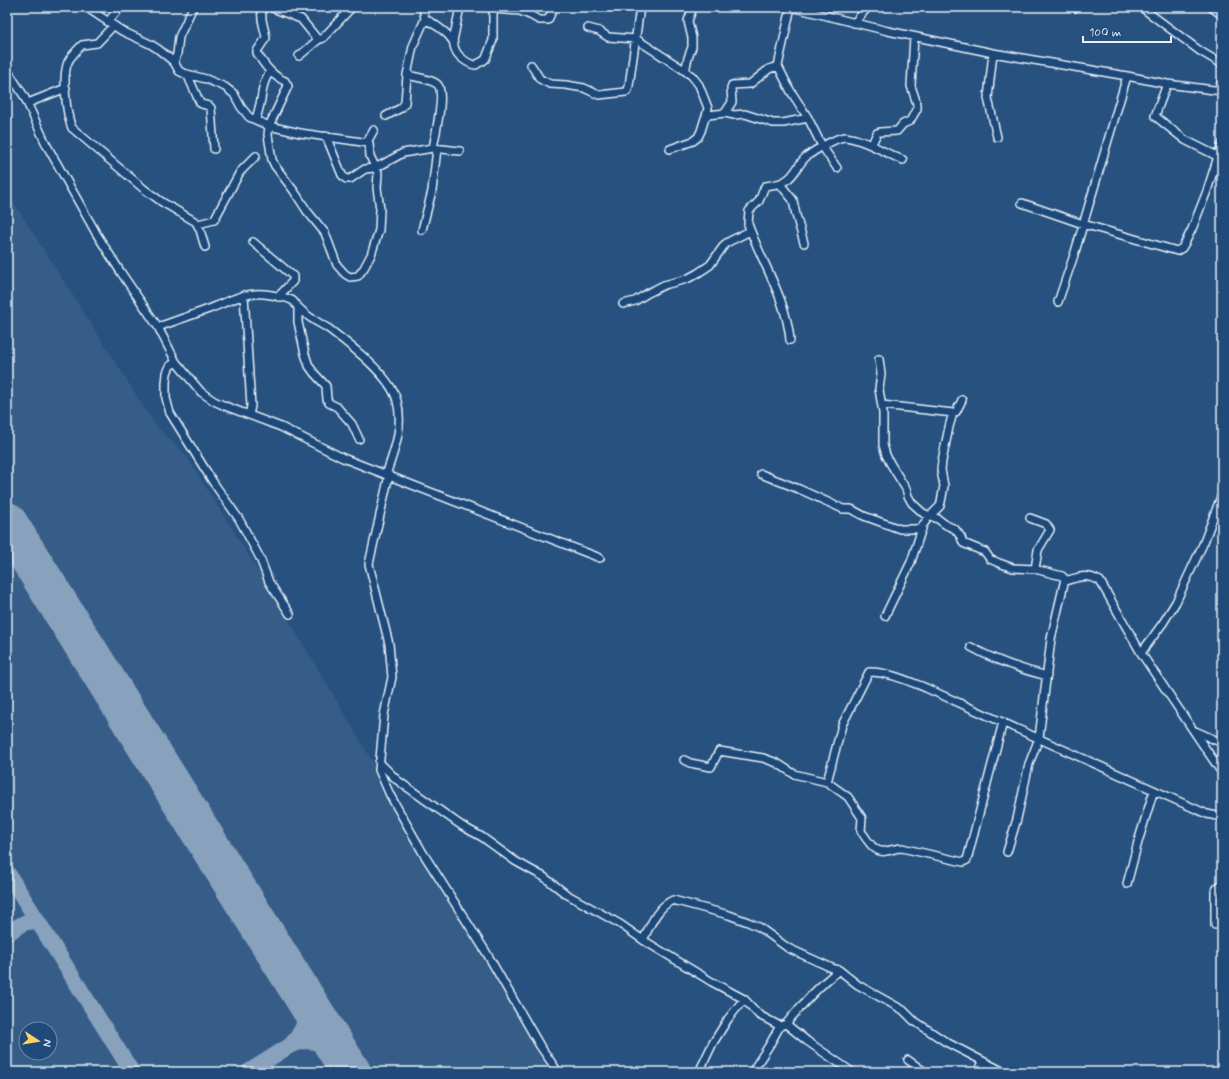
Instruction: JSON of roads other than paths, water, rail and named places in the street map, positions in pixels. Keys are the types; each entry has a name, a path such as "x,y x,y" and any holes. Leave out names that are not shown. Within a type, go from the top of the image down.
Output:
{"street":[{"path":"86,7 122,31 150,44 174,62 179,71 206,79 225,87 234,94 241,107 249,117 269,126 300,133 368,142"},
{"path":"120,7 111,24 97,43 82,45 68,61 65,70 66,88 72,128 144,189 162,202 194,220 198,224 205,247"},
{"path":"174,62 177,54 179,37 194,7"},
{"path":"262,7 261,17 266,38 257,53 270,72 285,81 288,86 269,126 268,135 272,160 307,211 325,233 337,264 345,274 350,277 358,276 371,255 380,220 377,188 378,173 374,168 370,156 368,142 374,130"},
{"path":"270,7 301,20 318,40"},
{"path":"299,56 318,40 323,38 352,7"},
{"path":"386,116 400,108 405,103 407,75 414,42 425,19 423,7"},
{"path":"461,7 453,41 454,48 460,56 472,65 476,65 485,60 493,40 492,8 504,8 525,13 540,20 548,20 554,7"},
{"path":"531,65 540,79 550,84 584,88 599,94 626,92 629,86 640,7"},
{"path":"685,71 693,43 688,21 693,7"},
{"path":"837,168 822,146 808,118 790,90 778,66 791,7 914,37 993,54 1167,84 1220,91 1222,81"},
{"path":"854,23 868,7"},
{"path":"1142,7 1200,51 1222,64"},
{"path":"1211,7 1222,15"},
{"path":"425,19 442,30 453,41"},
{"path":"588,28 599,31 608,37 636,39 692,76 699,85 708,108 701,131 693,142 670,149"},
{"path":"872,144 877,133 897,131 903,124 910,122 916,112 917,104 911,86 914,37"},
{"path":"993,54 988,98 997,137"},
{"path":"724,113 732,102 732,85 750,84 769,69 778,66"},
{"path":"7,70 28,103 46,144 96,233 158,328 176,362 201,392 214,401 281,427 344,458 600,558"},
{"path":"256,120 262,87 270,72"},
{"path":"187,74 200,103 211,108 214,150"},
{"path":"407,75 435,82 439,85 441,90 432,191 422,230"},
{"path":"1058,302 1071,265 1127,76"},
{"path":"1167,84 1155,116 1185,140 1218,157"},
{"path":"28,103 66,88"},
{"path":"706,116 724,113 734,115 745,114 773,123 783,123 808,118"},
{"path":"326,136 342,176 346,179 350,179 365,169 374,168 403,153 435,149 460,151"},
{"path":"790,340 788,323 780,300 748,224 750,211 759,201 765,186 780,184 788,180 805,158 822,146 842,137 872,144 892,156 903,160"},
{"path":"1022,203 1083,224 1177,251 1182,248 1192,229 1207,191 1222,144"},
{"path":"198,224 214,220 240,172 256,156"},
{"path":"780,184 793,200 804,243"},
{"path":"623,304 635,301 648,292 687,279 698,273 710,265 725,244 750,231"},
{"path":"253,242 293,276 294,281 278,296"},
{"path":"158,328 238,296 263,294 278,296 293,301 310,317 329,329 362,356 378,372 393,391 399,410 398,437 388,475 376,538 369,564 389,644 392,677 384,715 379,770 385,784 423,853 486,952 540,1046 558,1072"},
{"path":"244,295 251,403 249,415"},
{"path":"298,307 298,322 309,366 326,386 327,399 329,403 337,407 352,424 359,439"},
{"path":"879,359 881,374 879,389 883,413 883,445 890,463 906,489 909,500 923,512 955,529 963,543 985,552 990,559 1013,568 1035,569 1065,578 1051,639 1039,738 1029,764 1017,820 1007,852"},
{"path":"176,362 170,366 166,378 166,398 170,412 213,482 238,519 260,558 269,582 290,614"},
{"path":"885,616 911,562 926,520 937,510 941,502 944,486 941,470 949,427 953,413 956,412 962,400"},
{"path":"882,405 953,413"},
{"path":"761,474 799,489 843,510 851,509 864,516 900,529 922,529"},
{"path":"1141,653 1176,602 1204,542 1222,494"},
{"path":"1030,518 1046,524 1050,530 1038,550 1035,569"},
{"path":"1065,581 1084,576 1093,577 1100,581 1141,653 1222,773"},
{"path":"971,647 1018,669 1047,676"},
{"path":"827,782 842,725 869,672 883,673 926,688 1207,814 1222,817"},
{"path":"684,760 690,763 711,767 719,751 763,758 777,763 794,774 827,782 848,797 862,818 860,831 870,842 871,846 877,850 885,852 892,849 902,848 966,862 1002,722"},
{"path":"1192,730 1222,743"},
{"path":"379,762 397,780 515,861 544,877 566,894 620,924 643,940 712,982 744,999 759,1015 783,1025 852,1072"},
{"path":"1127,884 1154,790"},
{"path":"1214,925 1215,892 1216,888 1222,884"},
{"path":"643,940 659,911 670,902 676,900 729,915 759,927 788,948 839,970 858,985 904,1010 913,1020 946,1042 1004,1072"},
{"path":"754,1072 783,1025 821,984 839,970"},
{"path":"699,1072 713,1043 728,1019 744,999"},
{"path":"908,1060 925,1072"},
{"path":"977,1072 984,1062"}]}
